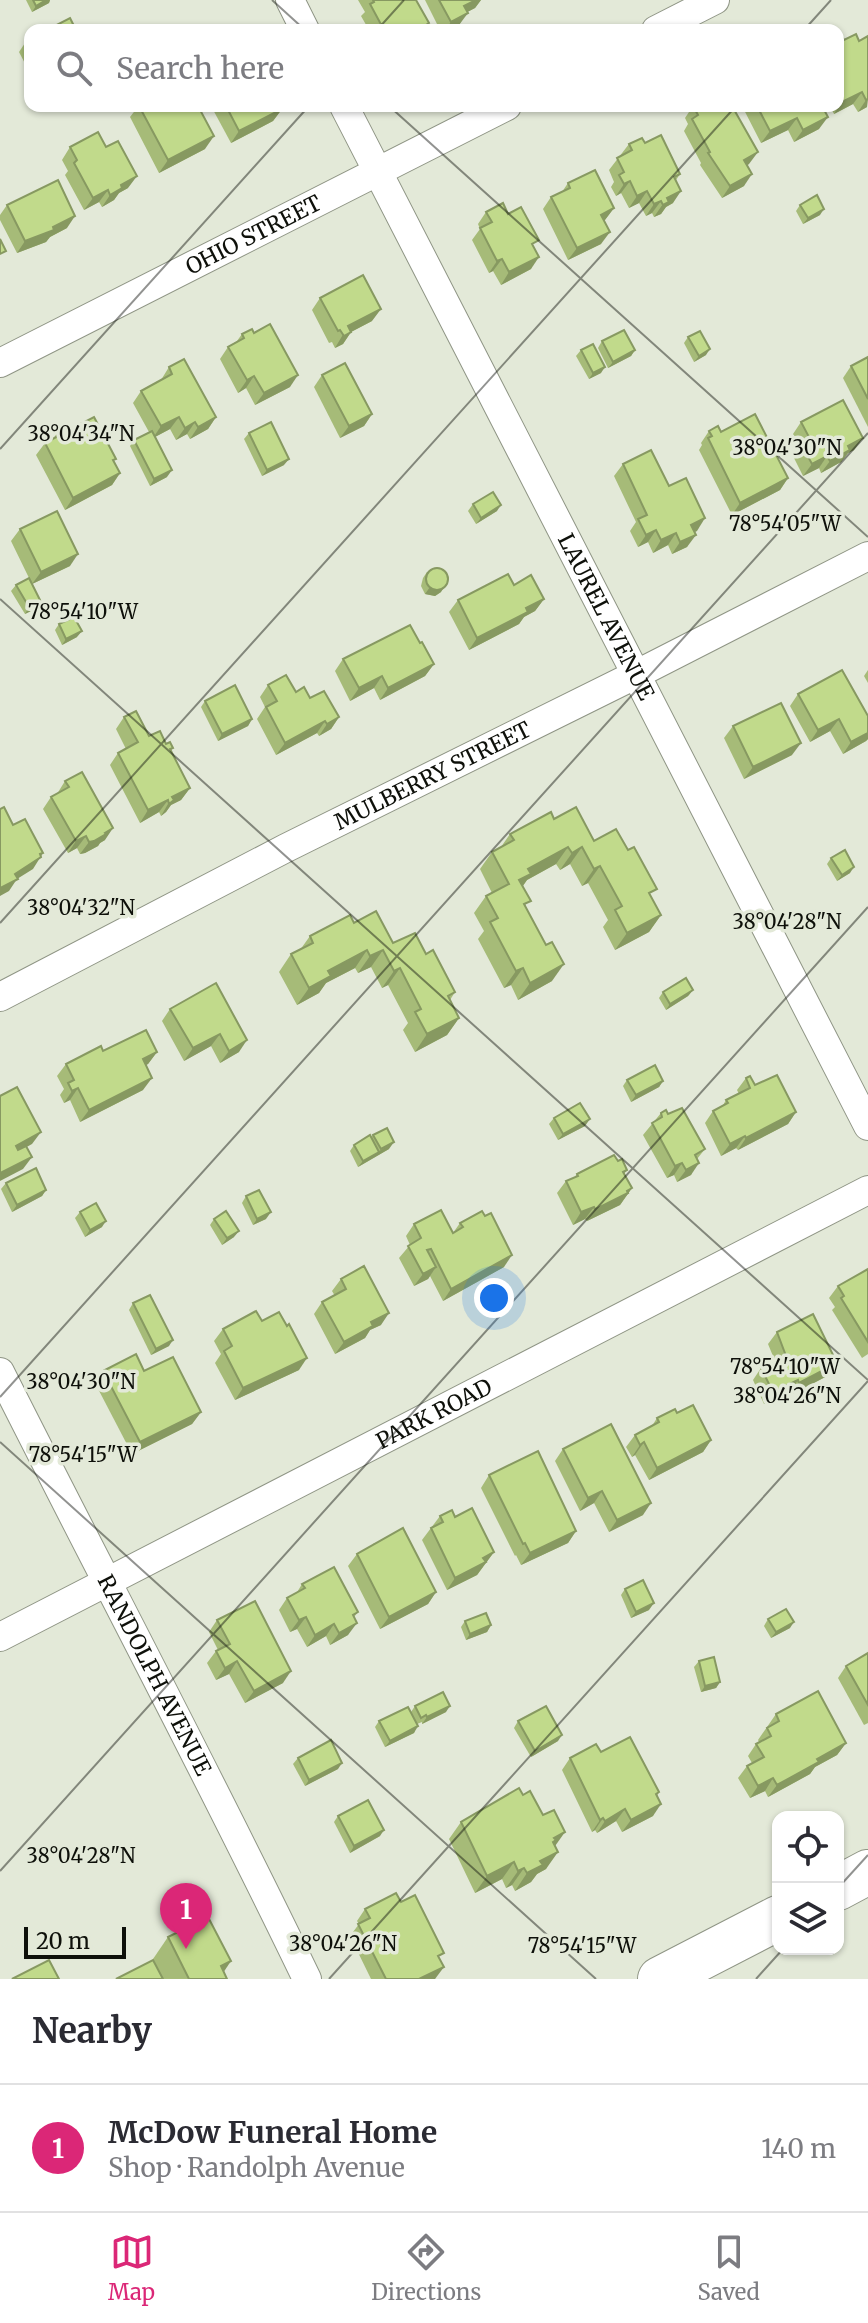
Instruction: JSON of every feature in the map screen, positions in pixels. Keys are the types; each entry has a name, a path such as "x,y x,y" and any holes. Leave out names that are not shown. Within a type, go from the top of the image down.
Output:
{"main road":[{"path":"844,1885 868,1872"},
{"path":"660,1979 772,1921"}],"street":[{"path":"290,0 302,24"},
{"path":"668,24 715,0"},
{"name":"LAUREL AVENUE","path":"347,112 868,1126"},
{"name":"OHIO STREET","path":"0,363 495,112"},
{"name":"MULBERRY STREET","path":"0,997 286,848 868,556"},
{"name":"PARK ROAD","path":"0,1637 868,1190"},
{"name":"RANDOLPH AVENUE","path":"0,1372 243,1845 307,1979"}],"building":[{"path":"416,0 429,23 381,24 370,4"},
{"path":"439,0 476,0 464,6 468,13 451,22"},
{"path":"70,18 73,24 58,24"},
{"path":"856,34 859,41 868,36 866,100 862,92 844,101 844,40"},
{"path":"142,112 201,112 214,136 168,160"},
{"path":"229,112 276,112 239,131"},
{"path":"696,112 735,112 758,152 744,160 752,174 730,186 708,153 692,119 698,115"},
{"path":"760,112 825,112 828,117 803,130 797,118 770,131"},
{"path":"98,132 106,147 118,141 137,176 110,195 108,190 93,198 74,163 77,160 70,147"},
{"path":"661,135 680,174 674,177 681,191 667,198 669,202 663,205 661,201 654,204 647,191 637,196 630,181 624,184 619,175 624,172 617,158 632,150 629,144 642,138 645,143"},
{"path":"595,170 614,208 601,215 610,232 577,248 551,197 570,188 568,183"},
{"path":"58,180 75,216 53,227 54,230 25,241 7,205"},
{"path":"817,195 824,209 808,218 800,205"},
{"path":"503,203 508,214 521,207 539,240 532,244 539,257 509,272 502,259 497,261 480,228 492,222 486,212"},
{"path":"0,239 6,251 0,254"},
{"path":"363,275 381,309 348,326 351,332 344,336 338,331 320,298"},
{"path":"270,324 298,375 264,393 254,376 247,380 228,347 244,338 242,334 252,329 254,333"},
{"path":"624,330 635,350 613,362 602,341"},
{"path":"700,331 710,349 699,356 688,337"},
{"path":"593,344 605,367 593,373 581,350"},
{"path":"868,357 868,399 851,366"},
{"path":"184,359 216,417 198,427 195,422 185,428 179,417 161,426 141,391 172,374 169,367"},
{"path":"345,363 372,414 349,426 322,375"},
{"path":"843,400 863,438 848,446 850,450 830,461 827,456 812,464 800,442 809,437 801,422"},
{"path":"755,414 788,478 740,503 708,438 712,436 709,431 718,426 721,432"},
{"path":"94,417 120,473 73,498 45,443 62,434 60,429 67,425 69,430"},
{"path":"271,422 289,459 267,470 249,433"},
{"path":"152,431 172,470 154,479 134,440"},
{"path":"651,450 669,486 686,478 705,518 691,525 696,535 680,542 676,533 661,540 656,530 646,535 638,519 647,515 623,464"},
{"path":"493,492 501,505 481,518 473,504"},
{"path":"57,511 78,554 41,572 20,529"},
{"path":"437,568 445,571 448,579 445,587 437,590 429,587 426,579 429,571"},
{"path":"508,574 514,585 531,575 544,599 526,608 528,612 477,638 458,600"},
{"path":"29,578 41,602 29,607 16,585"},
{"path":"74,617 82,631 66,639 59,624"},
{"path":"410,625 434,664 388,688 382,676 359,688 343,659"},
{"path":"842,670 868,716 868,733 851,742 839,719 818,730 798,694"},
{"path":"286,675 296,692 304,687 310,698 324,691 339,717 327,724 325,721 285,743 266,707 277,701 268,685"},
{"path":"235,685 252,719 222,734 205,701"},
{"path":"781,703 801,743 753,767 733,726"},
{"path":"136,711 149,736 160,731 166,744 170,742 173,748 170,749 190,788 172,797 174,800 169,804 168,800 148,810 118,753 138,742 124,717"},
{"path":"82,772 113,828 89,842 86,836 76,841 51,797 69,787 65,781"},
{"path":"4,807 13,825 25,819 43,853 15,874 18,879 0,888 0,809"},
{"path":"576,807 594,841 616,829 628,850 634,847 657,889 649,893 661,915 627,933 615,910 622,906 600,866 594,869 582,847 572,853 568,847 528,869 531,874 519,880 531,901 524,904 546,945 552,942 564,964 530,983 523,968 516,971 490,922 498,918 486,896 509,884 492,852 514,840 510,834 551,812 554,819"},
{"path":"845,850 854,867 842,875 831,858"},
{"path":"376,911 393,943 415,933 426,954 433,950 455,992 448,996 459,1018 427,1034 415,1012 421,1009 400,968 394,971 383,950 370,956 367,950 328,971 331,976 309,988 291,954 313,943 310,936 350,915 354,923"},
{"path":"686,978 693,990 670,1004 663,992"},
{"path":"216,983 247,1040 229,1051 220,1034 193,1048 170,1009"},
{"path":"146,1030 157,1052 143,1059 152,1078 89,1110 78,1088 72,1091 68,1083 74,1080 66,1064 101,1046 103,1051"},
{"path":"655,1065 663,1081 636,1095 627,1080"},
{"path":"777,1075 796,1112 730,1144 713,1111 728,1103 726,1100 750,1088 746,1078 750,1076 755,1085"},
{"path":"17,1087 41,1132 16,1146 18,1150 26,1146 32,1157 0,1173 0,1096"},
{"path":"580,1103 590,1119 563,1134 554,1118"},
{"path":"682,1108 705,1149 695,1155 699,1163 686,1170 682,1163 675,1166 652,1123 662,1117 661,1113 666,1110 668,1114"},
{"path":"387,1128 394,1142 381,1149 373,1135"},
{"path":"370,1135 379,1152 363,1161 354,1145"},
{"path":"614,1155 618,1161 622,1159 627,1170 623,1172 632,1188 598,1208 581,1212 566,1181"},
{"path":"36,1168 46,1190 17,1205 6,1183"},
{"path":"259,1190 271,1212 257,1219 246,1196"},
{"path":"96,1203 106,1221 90,1230 80,1212"},
{"path":"441,1210 453,1233 463,1227 460,1223 482,1211 485,1216 491,1213 512,1255 451,1289 431,1249 427,1250 436,1267 423,1274 408,1246 421,1238 414,1224"},
{"path":"226,1211 239,1231 227,1238 214,1219"},
{"path":"364,1266 389,1313 344,1342 322,1302 346,1289 341,1279"},
{"path":"868,1269 868,1342 841,1298 844,1296 838,1286"},
{"path":"150,1295 173,1340 156,1349 133,1303"},
{"path":"256,1311 262,1321 279,1312 307,1358 243,1388 224,1351 232,1346 223,1329"},
{"path":"813,1314 837,1363 799,1383 798,1380 773,1392 761,1368 786,1356 777,1332"},
{"path":"136,1354 144,1371 173,1357 201,1412 140,1442 103,1371"},
{"path":"693,1405 711,1440 657,1468 644,1442 640,1445 635,1435 659,1422 657,1418"},
{"path":"611,1424 651,1503 617,1520 602,1491 588,1498 563,1449"},
{"path":"538,1451 576,1531 530,1553 489,1475"},
{"path":"472,1508 494,1552 483,1558 486,1562 455,1578 431,1528 443,1522 440,1516 452,1510 455,1517"},
{"path":"403,1528 436,1592 389,1617 357,1554"},
{"path":"334,1567 358,1612 353,1615 357,1623 339,1633 334,1624 315,1635 306,1617 299,1620 287,1598 305,1588 302,1584"},
{"path":"643,1580 654,1603 636,1612 625,1589"},
{"path":"255,1601 291,1671 254,1691 237,1661 225,1668 216,1651 230,1644 217,1620"},
{"path":"786,1609 794,1622 776,1632 768,1619"},
{"path":"486,1613 491,1625 470,1634 465,1621"},
{"path":"868,1653 868,1705 846,1666"},
{"path":"714,1657 720,1682 705,1686 699,1661"},
{"path":"818,1691 846,1743 777,1785 773,1778 758,1786 747,1766 764,1757 756,1744 771,1736 767,1728 779,1721 776,1714"},
{"path":"443,1692 450,1706 421,1718 415,1706"},
{"path":"546,1706 562,1735 535,1751 518,1721"},
{"path":"408,1707 418,1726 390,1741 379,1721"},
{"path":"630,1737 659,1792 656,1794 661,1804 631,1820 625,1809 605,1821 603,1818 600,1820 570,1758 596,1744 601,1752"},
{"path":"331,1740 342,1763 309,1780 298,1758"},
{"path":"519,1788 523,1795 530,1791 543,1815 554,1810 565,1832 554,1838 558,1852 540,1861 543,1865 527,1873 524,1868 518,1871 514,1862 487,1876 461,1822"},
{"path":"368,1800 384,1830 354,1846 338,1816"},
{"path":"396,1893 401,1902 415,1895 444,1953 438,1956 444,1967 419,1979 386,1979 358,1924 370,1918 365,1909"},
{"path":"208,1917 231,1961 221,1966 227,1979 189,1979 168,1937"},
{"path":"49,1960 59,1979 12,1979"},
{"path":"153,1960 163,1979 116,1979"}],"place":[{"name":"McDow Funeral Home","path":"186,1949"}]}
